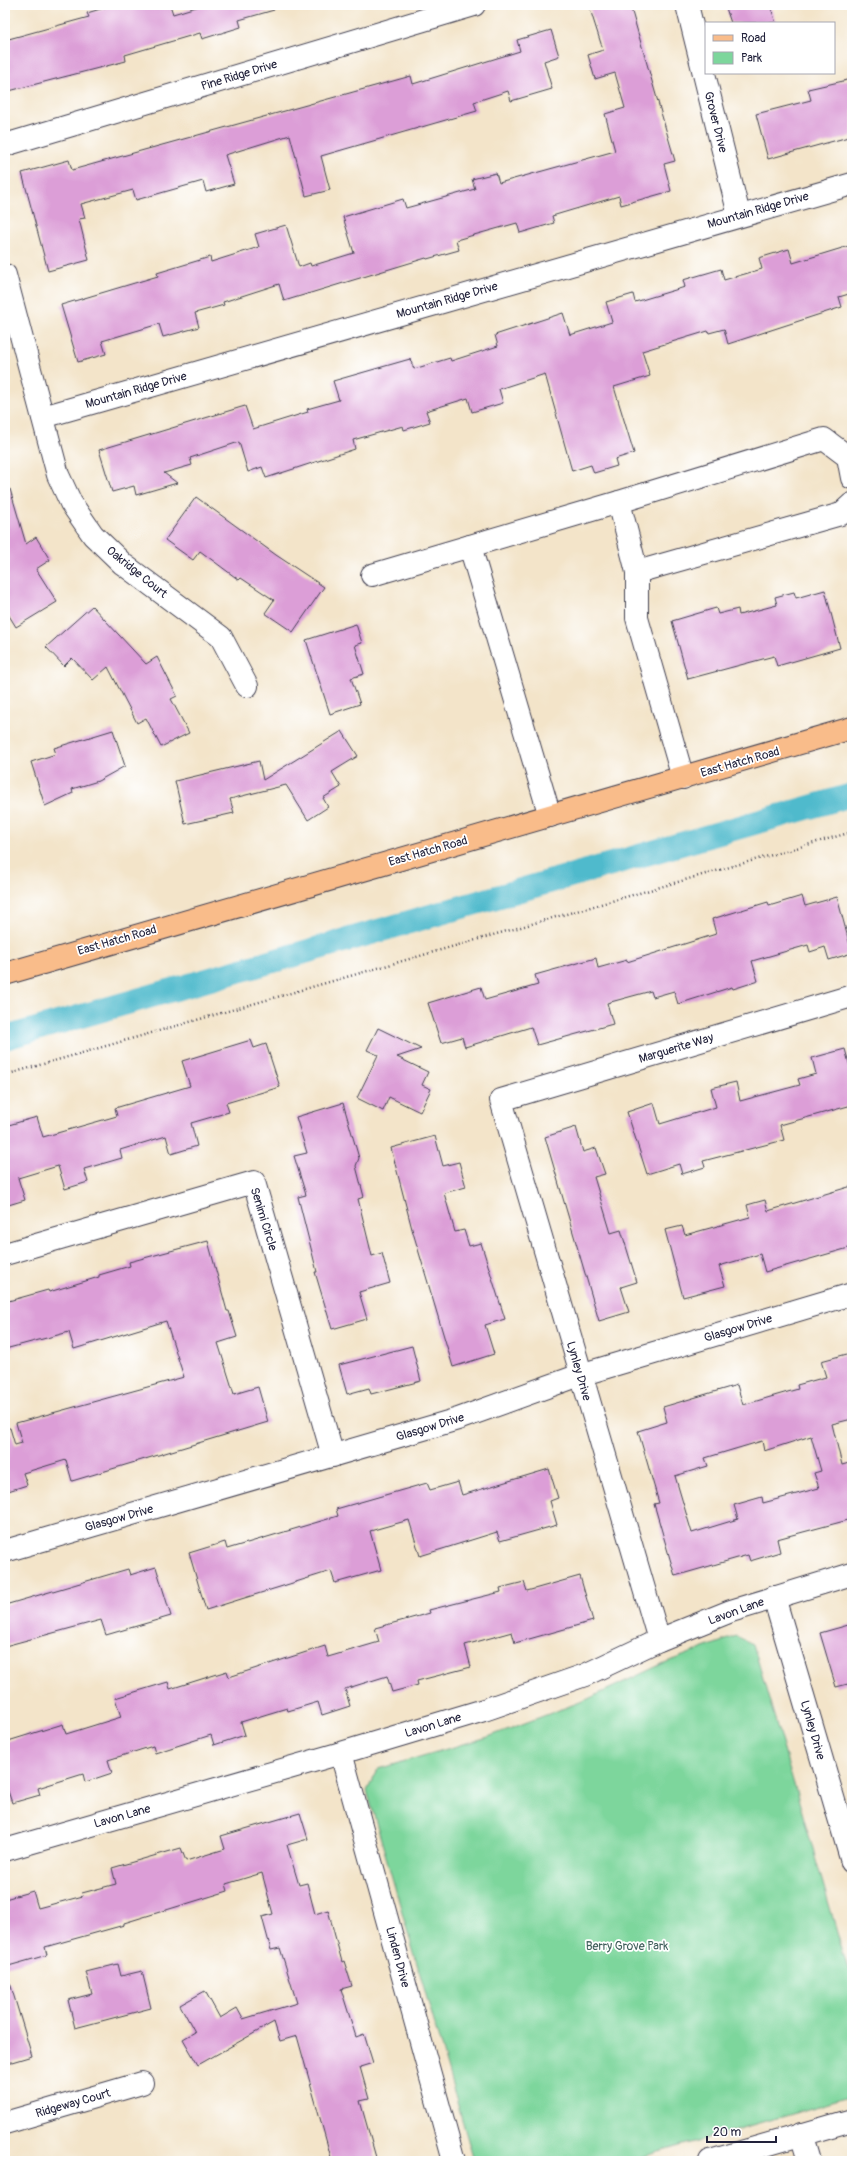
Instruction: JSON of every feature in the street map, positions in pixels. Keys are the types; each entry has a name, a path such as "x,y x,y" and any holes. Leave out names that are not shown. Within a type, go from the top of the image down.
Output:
{"main road":[{"name":"East Hatch Road","path":"5,974 852,728"}],"street":[{"name":"Pine Ridge Drive","path":"5,146 474,5"},
{"name":"Grover Drive","path":"687,5 739,215"},
{"name":"Mountain Ridge Drive","path":"43,418 739,215 852,184"},
{"name":"Oakridge Court","path":"5,275 58,475 71,503 93,535 123,564 221,637 248,686"},
{"path":"372,575 619,502 824,439 848,457 852,478"},
{"path":"619,502 637,572 637,618 683,778"},
{"path":"637,572 841,514 852,504"},
{"path":"470,546 550,816"},
{"name":"Marguerite Way","path":"501,1100 852,996"},
{"name":"Lynley Drive","path":"501,1100 580,1375 659,1640"},
{"name":"Senimi Circle","path":"5,1254 254,1182 334,1456"},
{"name":"Glasgow Drive","path":"5,1551 458,1419 580,1375 852,1294"},
{"name":"Lavon Lane","path":"5,1850 342,1753 484,1710 585,1676 659,1640 731,1611 852,1574"},
{"name":"Lynley Drive","path":"774,1597 850,1851"},
{"name":"Linden Drive","path":"342,1753 454,2161"},
{"name":"Ridgeway Court","path":"5,2123 142,2082"},
{"path":"713,2160 852,2120"},
{"path":"801,2134 809,2161"}],"path":[{"path":"5,1075 852,832"}],"green space":[{"name":"Berry Grove Park","path":"736,1636 753,1644 852,1983 852,2096 628,2161 474,2161 367,1791 378,1769 488,1737 588,1699 664,1663"}],"building":[{"path":"114,5 170,5 173,14 203,5 273,5 274,10 239,20 241,27 202,39 200,33 125,55 126,61 5,92 5,40 89,17 87,13"},
{"path":"603,5 630,5 675,161 664,164 671,191 621,205 619,196 552,216 554,223 520,233 517,223 456,240 459,250 427,259 426,258 284,301 279,284 223,302 224,305 195,313 199,327 163,337 159,324 102,341 106,354 78,362 61,305 158,276 157,273 210,257 211,262 259,247 255,234 286,225 299,267 310,263 311,266 354,253 343,217 403,199 406,208 475,189 472,179 496,173 499,183 615,151 605,114 625,108 615,73 595,79 588,55 603,50 590,9"},
{"path":"725,5 770,5 776,22 731,22"},
{"path":"551,30 559,56 544,61 552,89 511,101 508,91 474,102 477,111 321,156 330,190 306,196 290,135 225,155 234,184 206,192 203,181 136,200 133,190 81,204 85,218 79,219 89,260 48,271 22,173 69,160 72,170 411,76 413,84 520,51 517,40"},
{"path":"852,79 852,136 768,159 756,114 811,100 808,89"},
{"path":"852,245 852,293 839,297 842,307 728,344 724,329 709,333 708,331 642,351 650,376 614,387 634,453 615,459 617,466 594,473 591,465 572,471 545,374 499,389 503,403 472,412 468,398 426,411 430,422 404,430 403,426 353,440 355,449 266,478 262,467 248,472 239,442 190,458 192,465 164,473 177,483 136,495 134,486 112,492 99,450 245,406 253,429 308,412 307,409 339,400 333,381 410,359 414,369 450,358 451,361 498,346 495,335 563,313 570,335 612,322 606,302 633,294 635,302 685,287 683,280 721,269 724,280 762,269 759,258 789,249 793,263"},
{"path":"10,489 26,544 36,537 50,560 36,569 57,602 16,627 5,609 5,490"},
{"path":"196,497 276,555 324,587 293,632 265,613 274,600 241,578 239,580 200,551 193,560 165,540"},
{"path":"825,590 840,648 777,666 774,656 688,679 672,621 716,608 718,614 738,609 739,615 777,605 775,597 794,592 796,598"},
{"path":"92,606 146,664 157,657 177,696 171,699 189,733 161,747 146,718 137,723 108,667 93,680 72,658 64,666 46,647"},
{"path":"356,624 362,643 355,645 364,674 351,678 360,704 330,714 306,640"},
{"path":"113,730 125,766 98,781 72,789 73,793 45,806 31,762 56,754 54,748"},
{"path":"342,731 358,756 332,772 341,787 323,798 328,807 308,820 286,785 230,799 234,813 185,824 175,781 259,761 263,780"},
{"path":"802,896 805,906 837,897 852,953 829,960 825,947 810,952 808,945 752,961 758,981 733,989 732,987 678,1004 674,991 653,997 651,991 607,1003 613,1024 537,1045 531,1027 465,1047 462,1037 441,1043 428,1003 481,987 485,1000 538,985 535,975 596,958 598,968 627,960 627,962 716,934 712,919 768,902 769,906"},
{"path":"378,1028 421,1049 397,1057 428,1072 422,1085 431,1089 420,1112 389,1097 383,1111 357,1098 378,1055 367,1050"},
{"path":"251,1040 254,1048 266,1044 280,1087 226,1103 229,1112 191,1123 197,1146 171,1154 166,1136 120,1150 122,1158 84,1169 88,1182 65,1189 58,1166 18,1178 25,1200 5,1206 5,1126 37,1117 43,1137 117,1116 115,1108 190,1086 182,1061"},
{"path":"845,1049 852,1074 852,1105 780,1125 784,1140 703,1161 705,1167 682,1174 679,1164 647,1174 627,1112 654,1103 660,1124 716,1107 711,1088 736,1082 740,1101 800,1085 798,1079 816,1074 812,1058"},
{"path":"343,1103 359,1158 356,1166 364,1197 358,1199 372,1256 382,1253 390,1283 359,1292 367,1319 332,1329 315,1272 317,1272 298,1197 306,1195 294,1156 307,1153 296,1117"},
{"path":"576,1127 583,1152 596,1148 605,1174 594,1177 611,1233 621,1230 637,1282 621,1287 629,1312 599,1321 545,1137"},
{"path":"435,1136 443,1166 459,1162 466,1187 444,1193 455,1232 464,1230 469,1246 481,1243 505,1319 485,1325 494,1354 453,1367 412,1229 391,1148"},
{"path":"852,1186 852,1247 765,1272 760,1254 719,1266 725,1286 683,1297 665,1230 682,1226 685,1235 750,1217 747,1205 765,1200 768,1211"},
{"path":"208,1241 227,1311 229,1311 237,1337 218,1343 234,1394 258,1387 268,1422 72,1481 66,1460 23,1473 27,1485 5,1492 5,1428 10,1428 15,1445 22,1443 16,1423 184,1377 166,1321 74,1349 69,1332 5,1349 5,1302 48,1290 49,1292 99,1277 99,1275 130,1266 129,1262"},
{"path":"412,1346 421,1381 371,1394 369,1388 347,1394 339,1365"},
{"path":"847,1354 852,1371 852,1419 832,1424 842,1465 849,1463 852,1474 852,1519 777,1539 780,1552 750,1561 748,1555 675,1576 654,1504 659,1503 638,1431 667,1422 663,1407 737,1385 743,1405 798,1389 797,1385 826,1377 821,1361","holes":["811,1436 821,1471 814,1473 819,1488 763,1503 762,1497 734,1505 738,1519 692,1533 675,1476 708,1466 705,1458 762,1441 764,1451"]},
{"path":"549,1469 558,1498 550,1501 557,1525 500,1541 497,1532 420,1556 409,1520 370,1531 381,1570 335,1583 331,1571 206,1610 189,1553 225,1542 227,1549 338,1516 336,1509 427,1483 430,1490 458,1482 462,1495"},
{"path":"156,1567 171,1616 106,1635 101,1620 5,1646 5,1605 128,1569 130,1575"},
{"path":"580,1576 593,1621 515,1643 512,1632 465,1645 471,1667 417,1681 418,1685 392,1692 387,1676 345,1689 350,1706 322,1715 318,1702 288,1711 287,1708 241,1722 245,1735 214,1745 211,1735 155,1753 153,1746 108,1760 112,1773 85,1782 83,1774 38,1788 40,1795 12,1803 8,1791 5,1792 5,1742 63,1724 66,1734 121,1717 115,1698 168,1682 170,1689 227,1671 229,1677 325,1646 328,1657 379,1642 375,1628 430,1613 429,1610 501,1592 500,1588 524,1582 527,1591"},
{"path":"852,1624 852,1683 836,1687 820,1633"},
{"path":"300,1813 308,1839 287,1845 299,1885 307,1883 315,1914 328,1910 342,1962 344,1961 352,1986 341,1989 356,2037 364,2034 373,2063 360,2067 369,2099 360,2101 377,2161 332,2161 297,2036 280,2041 274,2022 198,2065 183,2039 195,2032 180,2005 205,1991 220,2018 237,2008 243,2019 297,2003 280,1948 271,1950 262,1917 273,1914 262,1873 226,1884 228,1891 124,1923 124,1925 45,1947 47,1955 5,1967 5,1899 33,1891 38,1908 83,1896 82,1893 116,1884 112,1868 181,1848 186,1861 225,1849 221,1836"},
{"path":"118,1964 121,1976 142,1971 151,2008 75,2028 68,2000 92,1994 86,1972"},
{"path":"5,1983 10,1983 32,2056 5,2064"}],"waterway":[{"path":"5,1038 852,795"}]}
